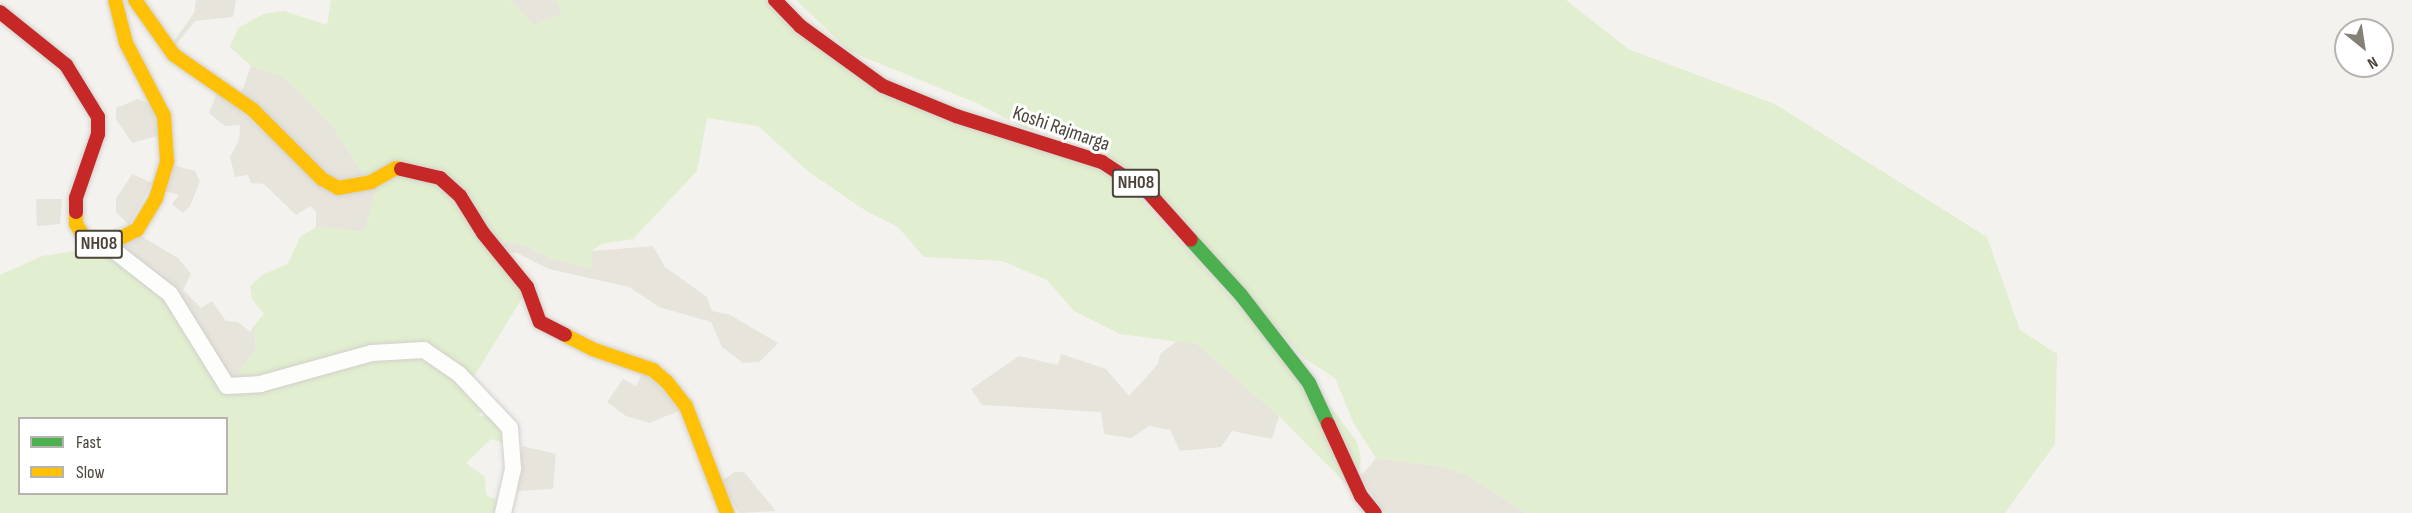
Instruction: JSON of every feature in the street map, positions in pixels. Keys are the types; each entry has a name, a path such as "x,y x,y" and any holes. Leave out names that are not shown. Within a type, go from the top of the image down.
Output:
{"main road":[{"name":"NH08","path":"0,12 66,65 91,99 98,117 98,134 76,198 76,224 86,240 107,245 137,230 156,198 167,151 164,116 126,43 115,0"},
{"path":"135,0 174,55 200,69 253,110 322,178 338,188 371,182 396,168 440,178 460,196 483,233 527,287 540,322 592,350 653,370 667,382 686,406 727,513"},
{"name":"Koshi Rajmarga","path":"775,0 828,47 891,90 956,116 1102,162 1148,192 1241,296 1309,382 1361,496 1375,513"}],"street":[{"path":"107,245 170,294 227,386 260,384 372,353 424,350 459,374 510,428 513,469 503,513"}],"shaded area":[{"path":"196,0 236,0 233,17 195,21 174,47 172,44 194,13"},
{"path":"511,0 556,0 563,13 533,26"},
{"path":"251,66 285,77 332,125 364,175 333,181 241,94"},
{"path":"218,91 311,174 378,184 364,232 316,227 316,211 310,206 296,215 264,184 251,183 248,175 235,177 230,157 239,140 240,125 225,126 209,113"},
{"path":"138,99 156,107 160,135 132,143 116,119 116,108"},
{"path":"172,165 195,171 200,181 190,206 183,213 172,204 179,195 165,191"},
{"path":"132,174 152,183 129,225 116,212 116,199"},
{"path":"36,199 62,199 60,224 37,226"},
{"path":"141,236 178,258 191,274 183,290 201,308 212,301 226,321 238,322 250,332 254,326 256,349 235,378 220,369 114,247"},
{"path":"494,241 519,243 553,259 592,268 592,251 653,246 665,267 707,297 712,311 730,315 778,343 759,362 743,363 722,347 711,322 659,307 629,287 549,269 517,253 503,253"},
{"path":"1177,341 1197,344 1279,416 1272,439 1232,431 1221,447 1180,451 1170,430 1149,426 1131,438 1104,434 1101,412 982,405 971,389 1019,356 1058,365 1061,354 1106,369 1129,396 1158,364 1160,354"},
{"path":"644,370 681,410 649,423 626,416 607,402 623,379 636,386"},
{"path":"522,446 556,454 553,489 516,491"},
{"path":"1376,458 1440,466 1467,475 1527,513 1385,513 1360,477"},
{"path":"735,472 744,472 776,511 739,513 720,482"}],"green space":[{"path":"331,0 511,0 533,26 563,13 556,0 771,0 835,59 1122,178 1334,411 1357,442 1361,458 1355,493 1279,416 1197,344 1120,334 1074,311 1047,280 1002,261 924,257 898,227 866,211 809,172 758,126 707,118 697,171 633,239 601,244 592,251 592,269 553,259 519,243 494,241 463,191 364,175 332,125 285,77 251,66 230,47 238,28 264,14 284,11 327,25"},
{"path":"796,0 1566,0 1628,49 1775,104 1987,237 2020,330 2057,354 2055,444 2005,513 1527,513 1467,475 1440,466 1376,458 1354,424 1335,378 1305,359 1138,175 1068,136 1024,128 979,104 849,51"},
{"path":"391,173 439,179 524,295 473,378 489,395 479,416 492,416 505,443 491,439 466,463 485,477 486,495 502,503 499,513 0,513 0,275 42,256 84,250 108,257 161,291 225,390 248,393 263,386 235,378 256,349 254,326 264,314 252,299 250,286 264,274 288,264 300,237 316,227 364,232 378,184"}],"traffic: fast":[{"path":"1191,240 1241,295 1309,383 1328,424"}],"traffic: slow":[{"path":"76,212 76,224 86,240 107,245 137,230 156,198 167,161 164,116 126,43 115,0"},
{"path":"135,0 174,55 253,110 322,179 338,188 371,182 396,168 401,169"},
{"path":"565,335 592,349 653,370 667,382 686,406 727,513"}],"traffic: jam":[{"path":"775,0 800,26 883,86 956,116 1102,162 1148,192 1191,240"},
{"path":"0,12 66,65 98,117 98,134 76,198 76,212"},
{"path":"401,169 440,178 460,196 483,233 527,287 540,322 565,335"},
{"path":"1328,424 1361,496 1375,513"}]}
